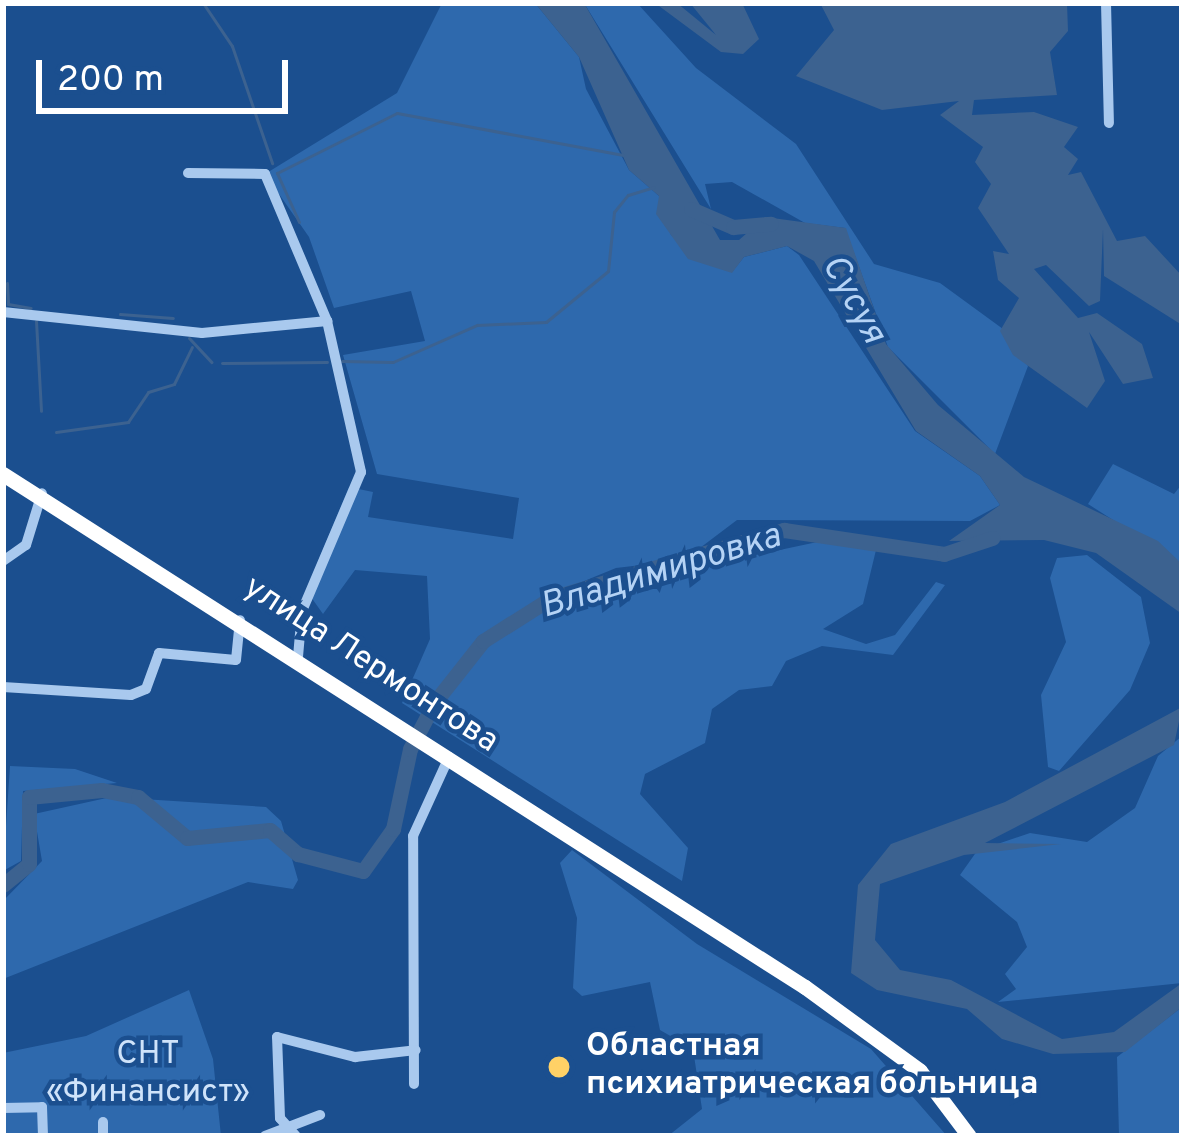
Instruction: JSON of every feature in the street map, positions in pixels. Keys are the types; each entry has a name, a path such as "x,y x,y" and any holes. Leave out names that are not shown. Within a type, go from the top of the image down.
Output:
{"highway":[{"name":"улица Лермонтова","path":"3,474 42,493 241,617 894,1049 969,1136"}],"street":[{"path":"1106,3 1109,123"},
{"path":"188,172 265,174 327,321 361,472 302,610 298,657"},
{"path":"3,312 202,333 327,321"},
{"path":"3,561 26,544 42,493"},
{"path":"3,686 146,689 159,653 236,661 241,617"},
{"path":"414,1084 413,836 450,754"},
{"path":"296,1136 283,1122 277,1037 355,1057 416,1050"},
{"path":"3,1108 42,1107 43,1136"},
{"path":"265,1136 283,1122 320,1115"}],"green space":[{"path":"442,3 535,3 579,57 586,89 629,170 659,196 671,235 732,272 744,257 787,246 799,255 915,431 980,476 1000,505 970,521 737,520 684,560 616,568 533,602 822,541 876,550 863,604 823,629 866,644 895,635 936,582 945,585 893,655 822,646 786,661 772,686 739,690 712,709 705,743 645,774 640,794 688,848 682,881 402,703 430,639 427,576 355,570 323,614 306,590 349,487 373,492 368,517 513,539 519,498 377,474 343,355 425,341 411,291 334,308 309,237 265,174 397,93"},
{"path":"584,3 637,3 696,68 796,144 874,264 940,283 1003,329 1028,366 995,454 888,347 845,228 805,223 732,182 705,184 711,209"},
{"path":"1113,464 1174,494 1182,484 1182,564 1088,504"},
{"path":"1087,555 1141,597 1150,643 1130,690 1059,771 1048,767 1041,695 1066,642 1050,578 1057,558"},
{"path":"1182,736 1182,983 998,1002 1016,989 1005,974 1027,947 1017,922 960,875 977,851 1030,833 1087,842 1135,808 1158,756"},
{"path":"10,766 75,769 117,783 23,791 21,861 3,871"},
{"path":"111,797 266,807 281,821 298,880 293,889 248,882 3,979 3,901 42,861 34,814"},
{"path":"572,850 697,944 871,1049 947,1136 668,1136 702,1109 693,1049 660,1030 650,982 582,996 573,988 577,918 560,863"},
{"name":"СНТ «Финансист»","path":"189,990 213,1059 221,1136 3,1136 3,1053 86,1036"},
{"path":"1182,1007 1182,1136 1119,1136 1117,1057"}],"water":[{"path":"535,3 584,3 720,240 739,240 765,217 846,228 886,344 938,405 1024,477 1158,541 1182,564 1182,614 1096,553 1044,540 949,541 1000,505 980,476 916,431 814,261 787,246 744,257 732,273 688,259 656,214 659,196 629,170 579,57"},
{"path":"655,3 677,3 716,35 690,3 742,3 759,39 743,54 721,52"},
{"path":"820,3 1067,3 1068,31 1050,52 1057,95 974,100 972,115 1034,112 1078,127 1064,147 1078,159 1068,175 1081,172 1117,241 1145,236 1182,276 1182,325 1104,276 1103,229 1100,301 1089,306 1046,265 1034,269 1078,318 1097,313 1142,344 1153,378 1123,384 1089,332 1105,381 1087,408 1013,355 1000,331 1019,298 998,280 993,251 1009,254 978,208 991,184 975,162 983,147 940,115 959,101 882,110 796,76 834,30"},
{"path":"1182,707 1174,745 985,843 1061,844 964,855 880,884 875,940 900,970 951,980 1062,1039 1114,1032 1182,983 1182,1007 1125,1052 1053,1054 1002,1039 967,1009 877,990 851,973 858,885 891,844 1005,802"}],"waterway":[{"path":"203,3 232,46 272,163"},
{"path":"299,222 277,173 397,113 623,155"},
{"path":"342,361 393,362 477,325 546,322 608,271 614,212 628,195 654,187"},
{"name":"Сусуя","path":"691,209 733,227 771,224"},
{"path":"7,283 8,304 31,308"},
{"path":"120,314 173,318"},
{"path":"36,321 41,411"},
{"path":"189,338 211,362"},
{"path":"56,432 128,422 148,392 174,384 192,347"},
{"path":"222,363 327,362"},
{"name":"Владимировка","path":"3,885 29,864 29,797 102,790 138,797 187,838 270,830 298,854 363,871 393,829 410,749 434,703 483,641 551,598 784,530 944,554 992,538"}],"place":[{"name":"Областная психиатрическая больница","path":"559,1067"}]}
